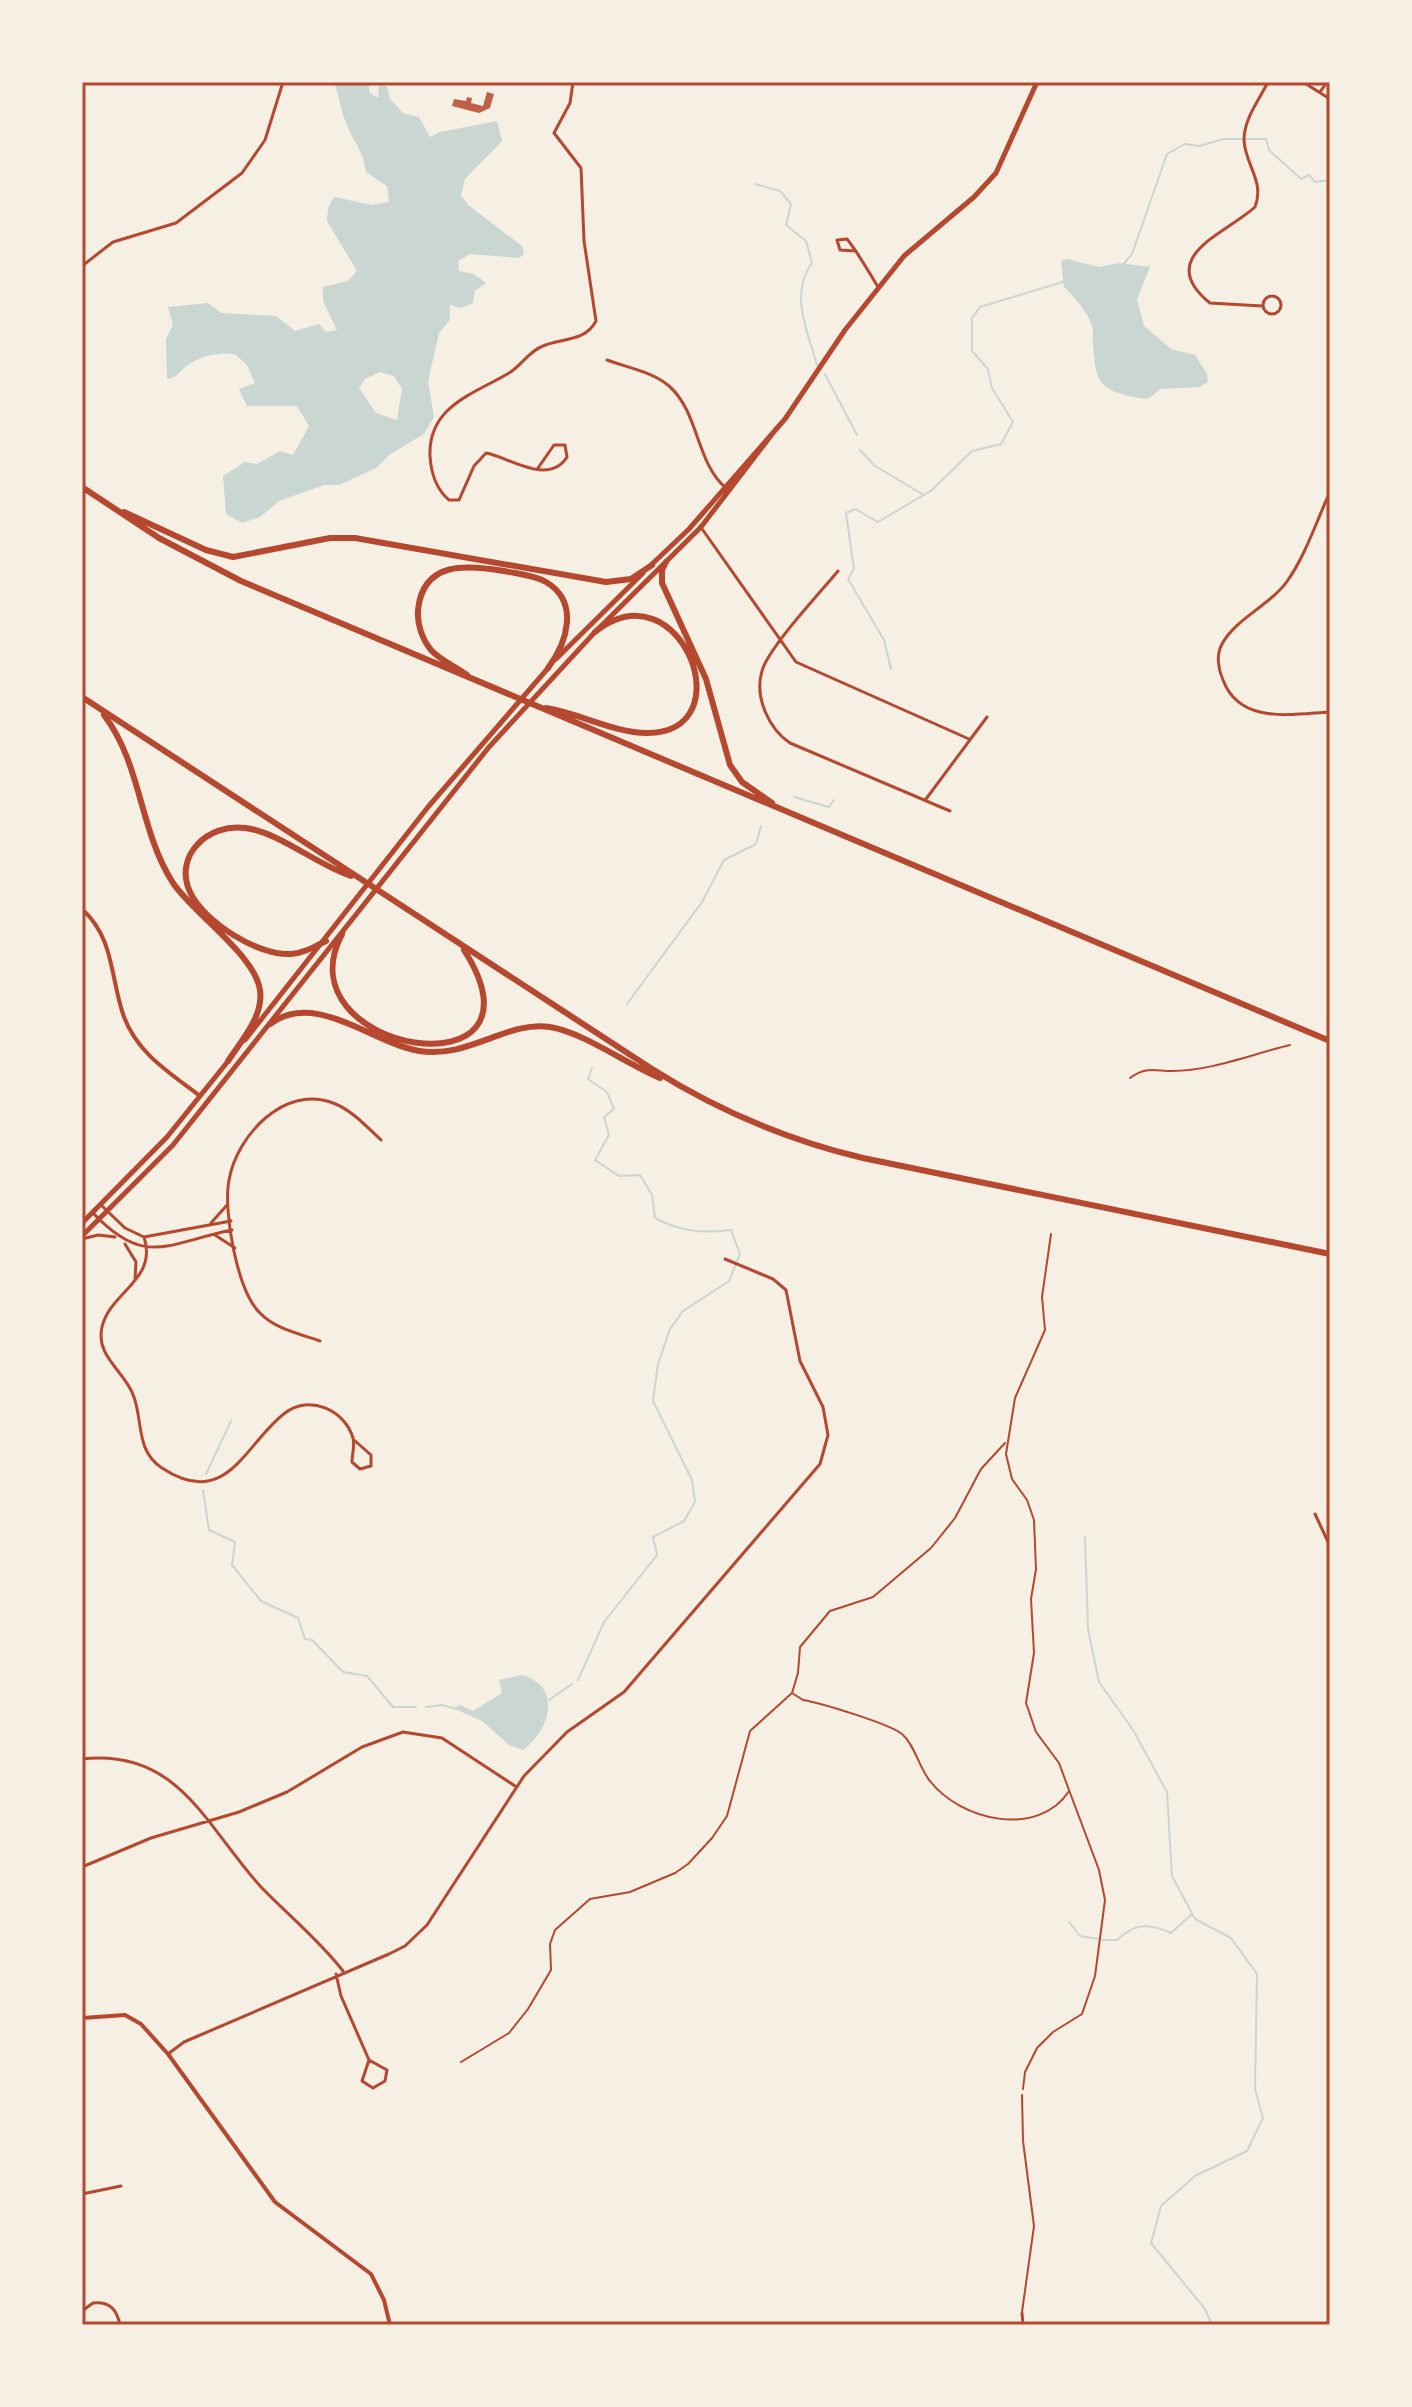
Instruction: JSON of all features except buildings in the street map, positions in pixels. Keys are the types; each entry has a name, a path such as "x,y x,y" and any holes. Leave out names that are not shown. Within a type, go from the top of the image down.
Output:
{"highway":[{"path":"82,487 110,507 224,573 1330,1041"},
{"path":"110,507 206,550 233,557 339,537 612,582 631,579 652,565"},
{"path":"666,562 662,570 662,583 706,679 730,765 744,784 781,810"},
{"path":"476,682 433,652 419,623 419,604 427,585 439,573 454,566 471,565 531,576 554,588 564,604 568,623 564,643 548,668"},
{"path":"535,707 642,733 672,727 689,714 699,693 697,673 686,651 665,626 654,618 632,613 614,618 595,632"},
{"path":"82,697 676,1084"},
{"path":"99,708 125,746 153,842 168,875 191,906 248,964 259,982 261,995 257,1013 228,1061"},
{"path":"326,941 302,952 282,954 231,931 204,910 190,892 186,870 193,850 213,832 245,828 263,833 331,869 359,879"},
{"path":"342,934 334,951 331,971 334,986 344,1001 384,1033 429,1045 462,1040 483,1016 486,1001 483,984 463,947"},
{"path":"270,1024 288,1014 309,1012 396,1045 431,1052 467,1048 527,1027 546,1026 565,1031 744,1119 835,1151 1330,1254"}],"main road":[{"path":"82,1238 173,1145 514,717 666,562 698,525 776,429 878,287 913,246 974,197 996,173 1037,82"},
{"path":"82,1223 153,1153 506,713 652,565 698,525"}],"street":[{"path":"82,266 113,242 176,223 242,173 263,144 283,82"},
{"path":"538,468 554,445 565,445 567,457 563,464 538,468 518,467 486,453 474,466 459,500 449,500 433,476 430,444 441,417 459,400 513,371 534,350 585,335 596,321 584,241 581,168 554,133 570,103 573,82"},
{"path":"1262,306 1269,296 1278,298 1281,303 1280,309 1273,314 1262,306 1210,303 1195,287 1190,266 1199,246 1255,207 1259,184 1244,138 1247,121 1268,82"},
{"path":"1303,82 1330,99"},
{"path":"1320,92 1327,82"},
{"path":"856,251 840,250 837,240 847,239 856,251 878,287"},
{"path":"607,360 661,380 677,394 713,474 727,489"},
{"path":"1330,492 1289,578 1235,630 1223,644 1218,658 1229,692 1241,705 1258,713 1330,712"},
{"path":"698,525 782,642 805,667 969,739"},
{"path":"838,571 767,660 760,679 767,716 780,736 950,811"},
{"path":"926,799 987,717"},
{"path":"82,909 107,945 123,1013 140,1045 157,1065 200,1096"},
{"path":"320,1341 281,1327 258,1312 242,1283 227,1201 230,1172 237,1155 264,1120 283,1105 311,1098 336,1104 381,1140"},
{"path":"206,1225 220,1217 227,1201"},
{"path":"101,1205 132,1233 144,1237 231,1221"},
{"path":"93,1213 121,1240 137,1265 132,1288"},
{"path":"82,1238 102,1235 146,1248 232,1230"},
{"path":"207,1235 223,1238 235,1250"},
{"path":"144,1237 143,1270 105,1320 102,1340 107,1356 135,1398 143,1446 157,1464 184,1479 201,1481 222,1476 245,1459 287,1410 306,1405 319,1406 341,1416 354,1440 371,1455 371,1466 360,1469 352,1462 354,1440"},
{"path":"168,2054 184,2042 232,2024 336,1974 389,1954 416,1937 448,1895 515,1786 567,1732 624,1692 824,1456 828,1435 823,1407 800,1361 786,1290 781,1283 725,1259"},
{"path":"1315,1514 1330,1546"},
{"path":"82,1867 151,1838 287,1792 362,1747 403,1732 442,1738 515,1786"},
{"path":"82,1759 115,1757 143,1764 184,1791 259,1885 343,1971"},
{"path":"336,1974 346,2008 369,2060 387,2070 385,2081 373,2088 362,2081 369,2060"},
{"path":"82,2018 125,2015 134,2019 168,2054 275,2202 371,2274 384,2300 390,2325"},
{"path":"82,2194 121,2186"},
{"path":"82,2311 93,2303 108,2305 117,2312 120,2325"},
{"path":"1022,2313 1023,2325"}],"lane":[{"path":"1022,2095 1023,2141 1034,2226 1022,2313"}],"path":[{"path":"1130,1078 1155,1068 1169,1071 1199,1069 1290,1045"},
{"path":"1022,2095 1025,2072 1037,2048 1053,2032 1082,2014 1095,1976 1104,1885 1059,1763 1036,1732 1026,1703 1034,1653 1031,1599 1036,1569 1034,1520 1027,1500 1012,1479 1005,1442 1015,1398 1045,1330 1042,1297 1051,1234"},
{"path":"461,2062 509,2033 528,2009 551,1970 550,1944 555,1930 590,1899 630,1892 688,1864 712,1838 727,1816 750,1731 792,1693 800,1647 830,1611 873,1597 931,1548 955,1518 981,1469 1005,1442"},
{"path":"792,1693 803,1700 886,1725 903,1734 931,1783 945,1797 1003,1822 1049,1809 1069,1790"}],"shaded area":[{"path":"334,82 369,82 369,92 378,98 379,85 387,86 390,99 403,113 419,117 430,137 440,132 497,121 502,141 465,179 461,195 468,205 522,246 524,254 519,258 470,254 458,261 459,271 474,274 486,283 475,291 473,303 460,308 450,305 450,320 439,333 428,381 434,417 424,434 389,455 376,468 339,485 324,485 279,501 260,517 242,523 226,514 223,476 245,462 257,464 280,451 293,455 309,426 297,406 247,406 239,389 255,383 247,365 235,354 200,358 167,379 166,339 173,325 168,307 208,303 221,313 276,316 295,331 319,324 326,332 337,330 323,301 323,287 348,281 357,271 327,221 328,208 334,197 372,205 389,202 387,186 366,172 361,152 346,123","holes":["380,372 394,376 402,389 397,420 376,413 359,388 365,379"]},
{"path":"1067,259 1099,267 1119,263 1150,267 1137,299 1144,326 1171,349 1195,355 1207,374 1208,382 1200,387 1160,389 1145,399 1121,394 1105,386 1095,366 1093,328 1080,304 1064,287 1061,261"},
{"path":"522,1675 544,1689 548,1699 548,1710 540,1732 523,1750 509,1745 482,1721 453,1708 460,1705 473,1711 502,1693 499,1680"}],"waterway":[{"path":"1122,266 1132,254 1167,154 1185,144 1199,146 1224,139 1266,139 1269,150 1301,179 1309,175 1315,182 1330,180"},
{"path":"755,184 780,191 791,204 786,225 806,241 812,263 802,287 802,313 817,365"},
{"path":"891,669 884,640 848,579 854,569 846,513 855,509 878,522 932,490 972,451 1001,444 1013,422 992,388 988,369 972,351 972,318 980,307 1066,281"},
{"path":"825,374 857,435"},
{"path":"860,450 875,466 924,495"},
{"path":"794,797 829,807 834,800"},
{"path":"627,1004 702,902 724,860 756,844 761,826"},
{"path":"578,1680 604,1622 657,1555 653,1537 684,1521 695,1502 692,1480 653,1401 658,1364 670,1329 683,1311 729,1281 740,1254 731,1230 692,1230 655,1218 652,1195 640,1175 619,1176 595,1160 609,1135 604,1117 614,1109 607,1092 588,1079 592,1068"},
{"path":"206,1474 231,1421"},
{"path":"203,1490 209,1530 235,1542 232,1565 261,1601 298,1618 305,1639 312,1640 343,1672 367,1676 393,1707 416,1707"},
{"path":"1085,1537 1088,1629 1099,1682 1133,1730 1167,1792 1172,1876 1195,1919 1231,1938 1257,1974 1255,2089 1263,2118 1247,2151 1195,2176 1161,2206 1151,2243 1205,2309 1212,2325"},
{"path":"549,1700 572,1684"},
{"path":"426,1707 442,1705 456,1709"},
{"path":"1103,1940 1117,1940 1142,1926 1171,1933 1192,1914"},
{"path":"1069,1922 1080,1936 1098,1939"}]}
